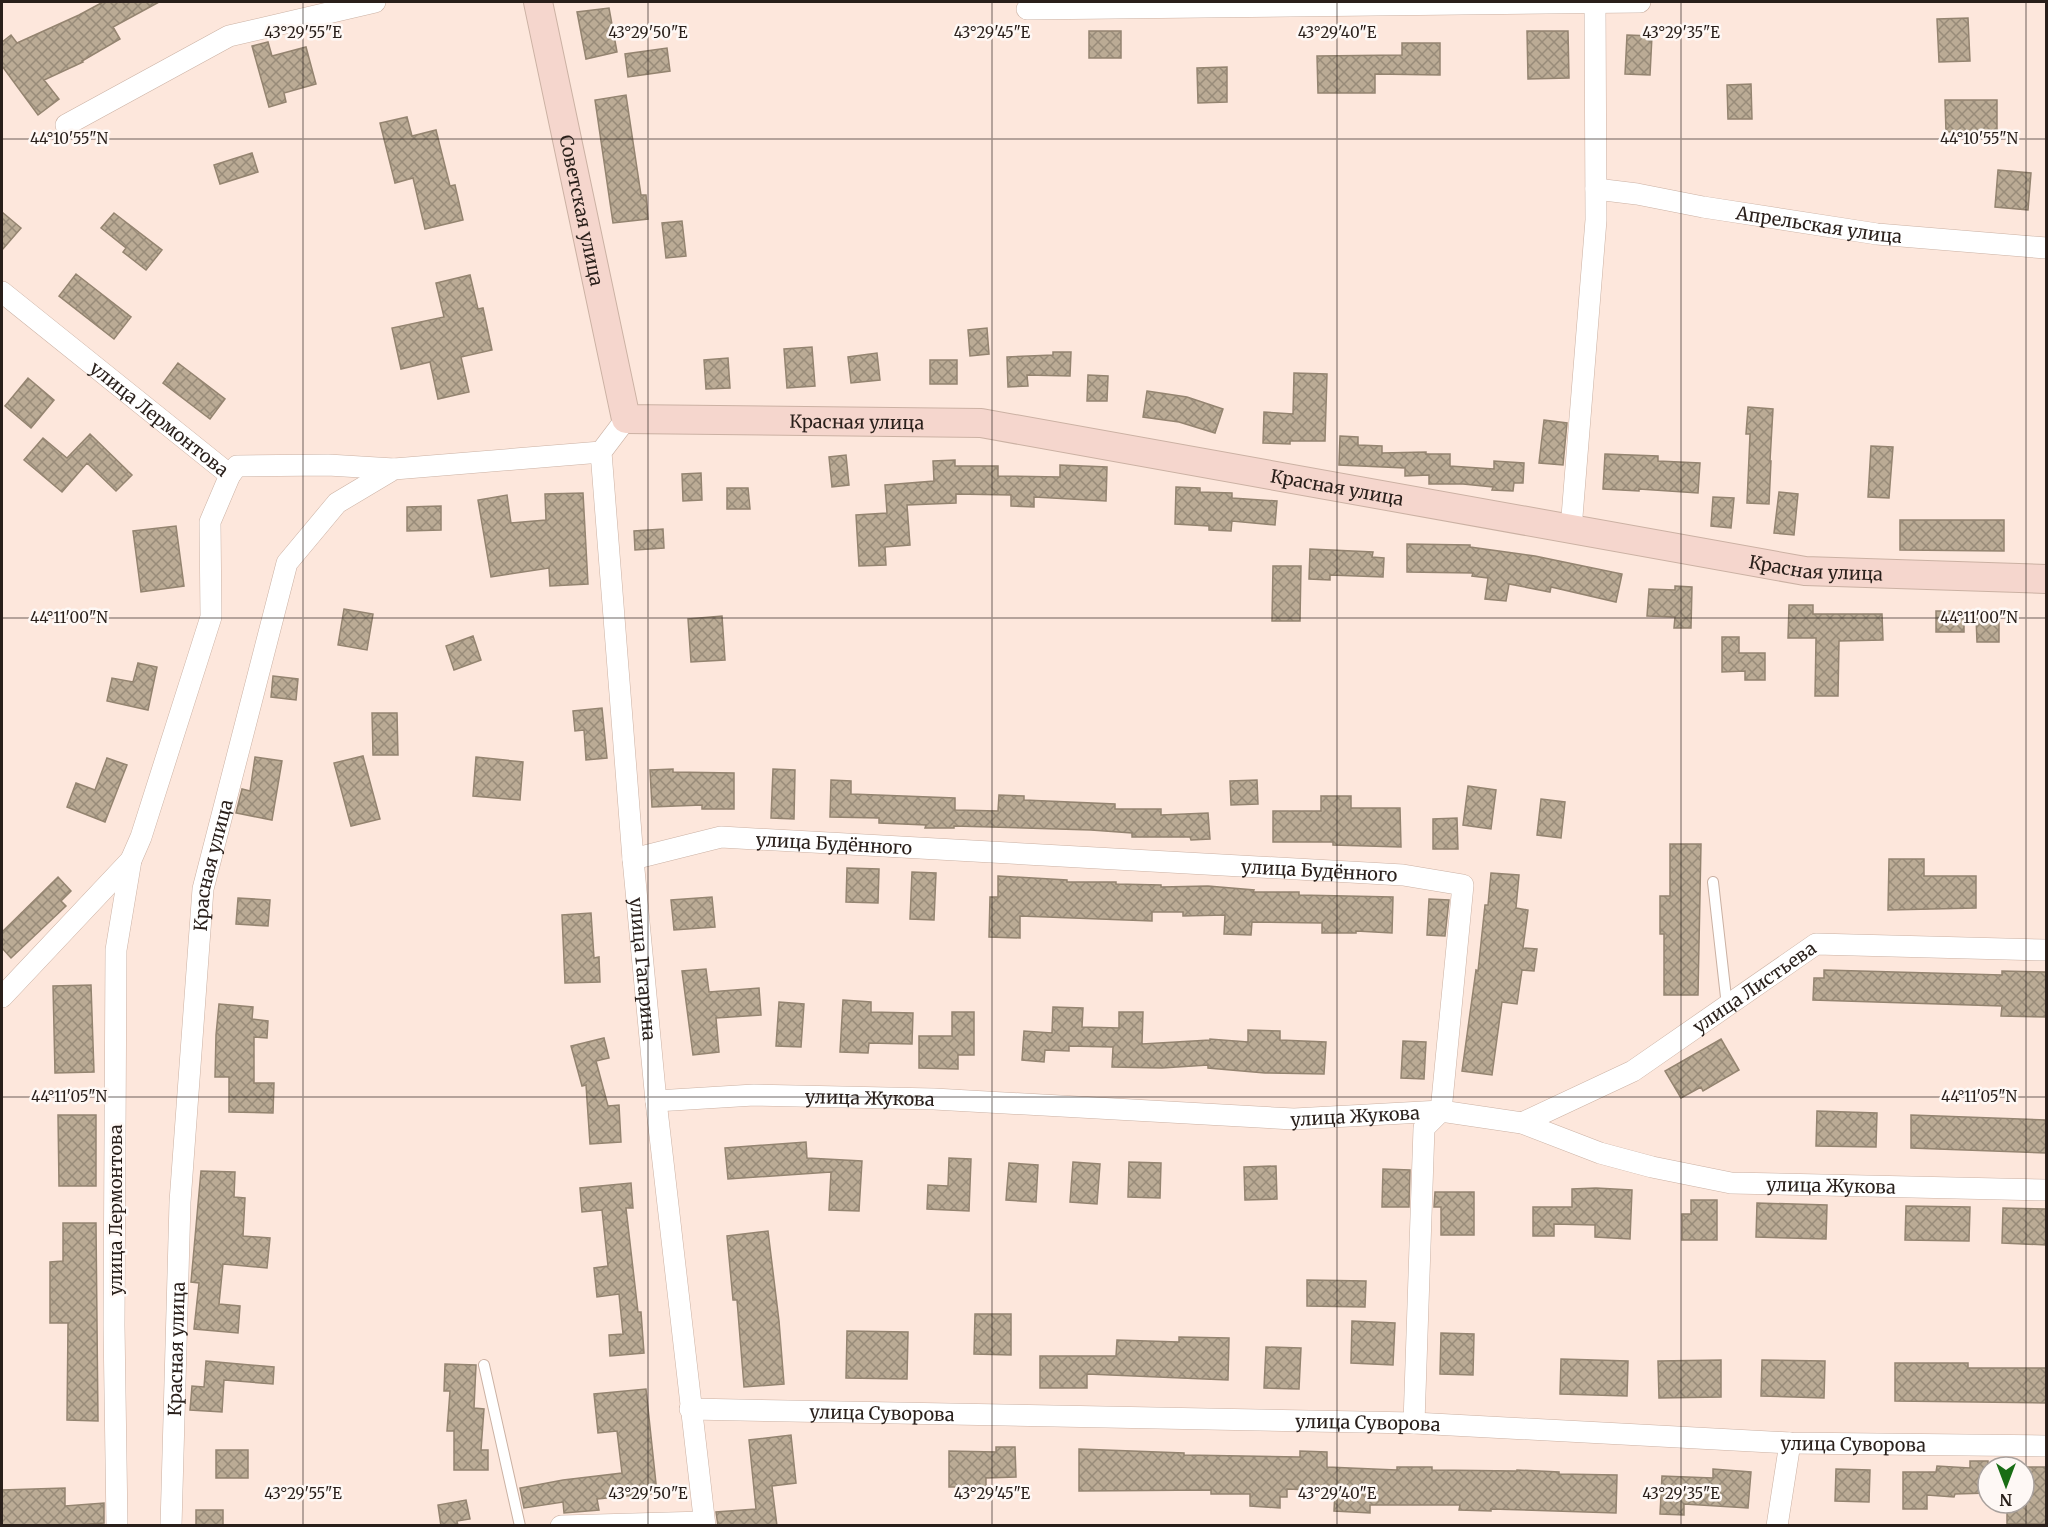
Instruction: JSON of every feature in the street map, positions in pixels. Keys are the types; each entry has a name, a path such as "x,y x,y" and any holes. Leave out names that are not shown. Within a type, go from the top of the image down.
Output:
{"main road":[{"name":"Советская улица","path":"538,2 626,419"},
{"name":"Красная улица","path":"626,419 981,423 1805,571 2046,579"}],"street":[{"path":"66,125 229,36 375,2"},
{"path":"1571,529 1596,220 1595,2"},
{"path":"1027,9 1640,2"},
{"name":"Апрельская улица","path":"1596,189 1877,234 2046,248"},
{"name":"улица Лермонтова","path":"2,292 230,476 210,522 211,617 141,837 131,860 116,950 114,1325 117,1526"},
{"path":"601,452 626,419"},
{"name":"Красная улица","path":"171,1526 180,1202 203,890 287,563 337,503 394,469 601,452"},
{"name":"улица Гагарина","path":"601,452 633,859 656,1101 704,1524"},
{"path":"230,476 237,466 328,465 394,469"},
{"name":"улица Будённого","path":"633,859 721,837 1403,875 1463,885 1441,1111"},
{"name":"улица Лермонтова","path":"2,997 131,860"},
{"name":"улица Листьева","path":"1522,1123 1633,1071 1816,944 2046,950"},
{"name":"улица Жукова","path":"656,1101 754,1095 934,1099 1294,1119 1441,1111 1522,1123 1600,1153 1652,1167 1731,1183 2046,1190"},
{"path":"1414,1423 1424,1128 1441,1111"},
{"name":"улица Суворова","path":"690,1408 1414,1423 1790,1443 2046,1446"},
{"path":"1777,1526 1790,1443"},
{"path":"561,1526 704,1524"}],"lane":[{"path":"1713,882 1726,1006"},
{"path":"484,1365 520,1526"}],"building":[{"path":"103,2 159,2 113,27 120,39 83,62 44,80 59,99 38,115 2,66 2,42 11,35 17,43"},
{"path":"609,8 617,52 586,59 577,12"},
{"path":"1968,18 1970,61 1939,62 1937,19"},
{"path":"1089,31 1121,31 1121,58 1089,58"},
{"path":"1527,31 1568,31 1569,78 1528,79"},
{"path":"1627,35 1652,36 1650,75 1625,74"},
{"path":"268,42 272,56 306,47 316,84 284,93 286,102 269,107 252,46"},
{"path":"1402,43 1440,43 1440,75 1375,74 1375,93 1318,93 1317,56 1402,55"},
{"path":"667,48 670,71 628,77 625,54"},
{"path":"1227,67 1227,102 1198,103 1197,68"},
{"path":"1751,84 1752,119 1728,119 1727,85"},
{"path":"626,95 641,195 646,195 648,219 613,223 595,100"},
{"path":"1945,100 1997,100 1997,131 1946,132"},
{"path":"407,117 412,136 436,130 450,186 455,185 463,220 425,229 413,178 395,183 380,123"},
{"path":"252,153 258,172 220,184 214,165"},
{"path":"1998,170 2031,173 2028,210 1995,207"},
{"path":"2,212 21,228 2,250"},
{"path":"114,213 162,250 146,270 123,252 126,248 101,228"},
{"path":"682,221 686,256 666,258 662,223"},
{"path":"76,274 131,317 114,339 59,296"},
{"path":"470,275 478,309 483,308 492,350 461,357 469,392 438,399 430,362 401,369 392,328 444,317 436,283"},
{"path":"987,328 989,354 970,356 968,330"},
{"path":"812,347 815,386 787,388 784,349"},
{"path":"1053,352 1071,352 1070,376 1027,375 1028,386 1008,387 1007,357 1053,355"},
{"path":"877,353 880,380 851,383 848,357"},
{"path":"728,358 730,388 706,389 704,360"},
{"path":"930,360 957,360 957,384 930,384"},
{"path":"178,363 225,399 210,419 163,383"},
{"path":"1294,373 1327,374 1325,441 1290,441 1290,444 1263,443 1264,412 1293,414"},
{"path":"1088,375 1108,376 1107,401 1087,401"},
{"path":"28,378 54,400 31,428 5,406"},
{"path":"1147,391 1187,397 1223,409 1215,433 1179,422 1143,417"},
{"path":"1748,407 1773,409 1769,504 1747,503 1750,434 1746,434"},
{"path":"1544,420 1567,423 1563,465 1539,463"},
{"path":"90,434 132,475 116,491 87,463 62,492 24,460 43,438 67,458"},
{"path":"1340,436 1358,437 1358,445 1382,446 1382,453 1450,454 1450,466 1494,469 1494,461 1524,463 1523,483 1514,483 1513,491 1492,490 1493,487 1463,484 1429,484 1429,475 1405,476 1405,468 1339,465"},
{"path":"1871,446 1893,447 1889,498 1868,497"},
{"path":"1605,454 1658,456 1658,461 1700,463 1698,493 1603,489"},
{"path":"846,455 849,485 832,487 829,457"},
{"path":"955,460 955,466 998,466 998,476 1060,477 1060,465 1107,467 1106,501 1034,497 1034,507 1011,506 1011,495 956,494 956,503 907,505 910,545 885,547 886,565 859,566 856,515 887,513 885,485 934,481 933,461"},
{"path":"701,473 702,500 683,501 682,474"},
{"path":"1176,487 1200,488 1200,492 1232,493 1232,498 1277,501 1275,525 1232,521 1231,531 1209,530 1209,526 1175,524"},
{"path":"727,488 748,488 750,509 727,509"},
{"path":"1779,492 1798,494 1794,535 1774,533"},
{"path":"583,493 588,584 550,586 549,568 491,577 478,500 507,495 511,523 546,520 545,494"},
{"path":"1713,497 1734,498 1731,528 1711,526"},
{"path":"441,506 441,530 407,531 407,507"},
{"path":"1900,520 2004,520 2004,551 1900,550"},
{"path":"176,526 184,586 141,592 133,531"},
{"path":"663,529 664,548 635,550 634,531"},
{"path":"1407,544 1470,545 1470,547 1535,556 1622,574 1616,602 1551,587 1550,592 1509,584 1506,601 1485,599 1488,578 1472,576 1473,573 1407,572"},
{"path":"1310,549 1373,552 1372,557 1384,558 1383,577 1330,575 1330,580 1309,579"},
{"path":"1273,566 1301,566 1300,621 1272,621"},
{"path":"1675,586 1692,587 1691,628 1674,628 1675,617 1647,616 1649,589 1675,590"},
{"path":"1789,605 1813,605 1813,614 1882,614 1883,640 1839,641 1838,696 1815,696 1816,638 1788,638"},
{"path":"344,609 373,614 367,650 338,645"},
{"path":"1936,611 1964,611 1964,632 1936,632"},
{"path":"722,616 725,660 691,662 688,619"},
{"path":"1976,617 1999,617 1999,642 1977,642"},
{"path":"473,636 481,660 454,670 446,646"},
{"path":"1722,637 1739,637 1739,653 1765,653 1765,680 1745,680 1745,671 1722,672"},
{"path":"138,663 157,667 148,710 107,701 112,678 133,682"},
{"path":"273,676 298,679 296,700 271,697"},
{"path":"602,708 607,758 586,760 584,730 575,731 573,711"},
{"path":"372,713 397,713 398,755 373,755"},
{"path":"363,756 380,819 351,826 334,763"},
{"path":"255,757 282,761 272,820 236,813 242,789 250,791"},
{"path":"476,757 523,762 520,800 473,796"},
{"path":"107,758 127,765 105,822 67,807 76,783 95,790"},
{"path":"673,769 673,772 734,773 734,809 702,809 702,805 652,807 650,770"},
{"path":"773,769 795,770 794,819 771,818"},
{"path":"831,780 851,781 851,794 955,798 955,810 998,811 999,795 1024,796 1024,800 1115,804 1115,809 1161,809 1161,815 1208,813 1210,839 1132,837 1132,833 1091,830 954,826 954,828 925,828 926,825 879,823 879,818 830,817"},
{"path":"1257,780 1258,804 1231,805 1230,781"},
{"path":"1468,786 1496,790 1491,829 1463,825"},
{"path":"1321,796 1351,796 1351,808 1400,808 1401,847 1333,845 1333,842 1273,842 1273,811 1321,811"},
{"path":"1541,799 1565,802 1561,838 1537,835"},
{"path":"1457,818 1458,849 1433,849 1433,819"},
{"path":"1670,844 1701,844 1698,995 1664,995 1664,934 1660,934 1660,896 1670,896"},
{"path":"1889,859 1924,859 1924,876 1976,876 1976,908 1888,910"},
{"path":"847,868 879,869 878,903 846,902"},
{"path":"912,872 936,873 934,920 910,919"},
{"path":"1491,873 1519,875 1516,908 1528,910 1523,948 1537,949 1534,971 1522,970 1517,1004 1502,1002 1492,1075 1462,1071"},
{"path":"998,876 1067,880 1067,882 1161,885 1161,887 1208,886 1254,890 1253,892 1299,892 1299,895 1393,897 1392,933 1356,931 1356,933 1322,933 1322,923 1252,922 1251,935 1224,934 1225,915 1183,916 1183,912 1152,912 1152,921 1020,916 1020,938 989,937 990,897 998,897"},
{"path":"58,877 71,891 61,901 66,906 11,958 2,948 2,932"},
{"path":"712,897 715,927 674,930 671,900"},
{"path":"238,898 270,900 268,926 236,924"},
{"path":"1429,899 1449,900 1445,936 1427,935"},
{"path":"591,913 594,958 599,957 600,982 565,983 562,915"},
{"path":"706,969 709,992 759,988 761,1015 716,1018 719,1052 693,1055 682,971"},
{"path":"1824,970 2002,975 2002,971 2046,972 2046,1017 2001,1016 2002,1006 1813,1000 1814,978 1824,978"},
{"path":"91,985 94,1072 55,1073 53,986"},
{"path":"843,1000 871,1002 871,1012 913,1013 912,1044 869,1043 868,1053 840,1052"},
{"path":"779,1002 804,1004 801,1047 776,1046"},
{"path":"219,1004 253,1007 252,1019 268,1021 267,1038 254,1037 254,1083 274,1083 273,1113 229,1112 229,1077 215,1077"},
{"path":"1053,1007 1083,1008 1082,1027 1119,1028 1119,1012 1143,1012 1142,1044 1210,1039 1248,1042 1248,1030 1280,1031 1280,1040 1326,1042 1324,1074 1265,1073 1208,1068 1208,1065 1162,1068 1112,1067 1113,1047 1069,1046 1069,1051 1045,1050 1044,1062 1022,1060 1024,1031 1052,1033"},
{"path":"952,1012 974,1012 974,1055 958,1055 958,1069 919,1068 919,1036 952,1036"},
{"path":"604,1038 609,1058 596,1061 608,1106 619,1105 621,1142 590,1144 586,1085 582,1086 571,1046"},
{"path":"1721,1039 1739,1070 1703,1091 1701,1087 1681,1098 1665,1071"},
{"path":"1403,1041 1426,1042 1424,1079 1401,1078"},
{"path":"1817,1111 1877,1113 1876,1147 1816,1146"},
{"path":"58,1115 96,1115 96,1186 59,1186"},
{"path":"1911,1115 2046,1120 2046,1153 1911,1148"},
{"path":"806,1142 807,1158 862,1161 859,1211 829,1210 831,1172 728,1179 725,1148"},
{"path":"949,1158 971,1159 969,1211 927,1209 928,1185 948,1186"},
{"path":"1073,1162 1100,1164 1097,1204 1070,1202"},
{"path":"1129,1162 1161,1163 1160,1198 1128,1197"},
{"path":"1009,1163 1038,1165 1036,1202 1006,1200"},
{"path":"1276,1166 1277,1199 1245,1200 1244,1167"},
{"path":"1383,1169 1410,1170 1409,1207 1382,1207"},
{"path":"201,1171 235,1172 234,1197 245,1198 243,1236 270,1238 267,1268 223,1264 219,1304 240,1306 238,1333 194,1329 199,1283 191,1282"},
{"path":"631,1183 633,1208 626,1208 638,1312 641,1312 644,1353 610,1356 609,1335 623,1334 619,1294 597,1297 594,1268 608,1266 602,1210 582,1212 580,1188"},
{"path":"1572,1189 1632,1190 1630,1239 1595,1237 1595,1225 1554,1224 1554,1236 1533,1236 1533,1207 1572,1207"},
{"path":"1435,1192 1474,1192 1474,1235 1441,1235 1441,1207 1434,1207"},
{"path":"1691,1200 1717,1200 1717,1240 1682,1240 1682,1214 1691,1214"},
{"path":"1757,1203 1827,1205 1826,1239 1756,1237"},
{"path":"1906,1206 1970,1207 1969,1241 1905,1240"},
{"path":"2003,1208 2046,1209 2046,1245 2002,1243"},
{"path":"63,1223 96,1223 98,1421 67,1420 68,1323 50,1323 50,1262 63,1261"},
{"path":"768,1231 784,1384 744,1387 737,1300 733,1300 727,1236"},
{"path":"1307,1280 1366,1281 1365,1307 1307,1306"},
{"path":"975,1314 1011,1314 1011,1355 974,1354"},
{"path":"1352,1321 1395,1323 1393,1365 1351,1363"},
{"path":"847,1331 908,1332 907,1379 846,1378"},
{"path":"1441,1333 1474,1334 1473,1375 1440,1374"},
{"path":"1179,1337 1229,1338 1228,1380 1087,1374 1087,1388 1040,1388 1040,1356 1116,1356 1117,1340 1179,1342"},
{"path":"1266,1347 1301,1348 1299,1389 1264,1388"},
{"path":"1561,1359 1628,1361 1627,1396 1560,1394"},
{"path":"1721,1360 1721,1397 1659,1398 1658,1361"},
{"path":"1762,1360 1825,1361 1824,1398 1761,1396"},
{"path":"206,1361 274,1367 273,1384 224,1380 222,1412 190,1410 192,1386 204,1387"},
{"path":"1895,1363 1968,1363 1968,1368 2046,1368 2046,1403 1895,1401"},
{"path":"445,1364 476,1365 474,1408 484,1409 481,1450 488,1450 488,1470 454,1470 454,1431 447,1431 450,1391 444,1391"},
{"path":"646,1389 657,1493 597,1499 599,1510 564,1513 563,1502 524,1508 520,1488 622,1473 617,1431 598,1433 594,1394"},
{"path":"791,1435 796,1483 772,1486 777,1526 718,1526 716,1512 756,1509 749,1440"},
{"path":"996,1447 1015,1447 1016,1477 986,1478 986,1487 949,1487 949,1451 996,1452"},
{"path":"1079,1449 1184,1453 1184,1455 1300,1457 1300,1451 1327,1452 1327,1467 1397,1470 1397,1467 1432,1467 1432,1470 1517,1470 1559,1472 1559,1474 1617,1475 1616,1513 1459,1510 1460,1505 1370,1505 1370,1513 1334,1511 1335,1491 1287,1489 1287,1497 1280,1497 1280,1508 1250,1506 1250,1494 1211,1494 1211,1490 1079,1491"},
{"path":"216,1450 248,1450 248,1478 216,1478"},
{"path":"1970,1461 1976,1461 1976,1493 1955,1494 1954,1497 1927,1495 1927,1509 1903,1509 1903,1472 1936,1472 1937,1466 1970,1468"},
{"path":"2036,1467 2046,1467 2046,1524 2007,1524 2007,1515 2036,1515"},
{"path":"1713,1469 1751,1472 1748,1508 1684,1504 1684,1515 1660,1514 1662,1476 1713,1478"},
{"path":"1836,1469 1870,1470 1869,1502 1835,1501"},
{"path":"65,1488 65,1506 104,1503 104,1523 67,1526 2,1526 2,1490"},
{"path":"466,1500 470,1519 457,1521 458,1526 441,1526 438,1505"},
{"path":"196,1510 223,1510 223,1526 196,1526"}]}
